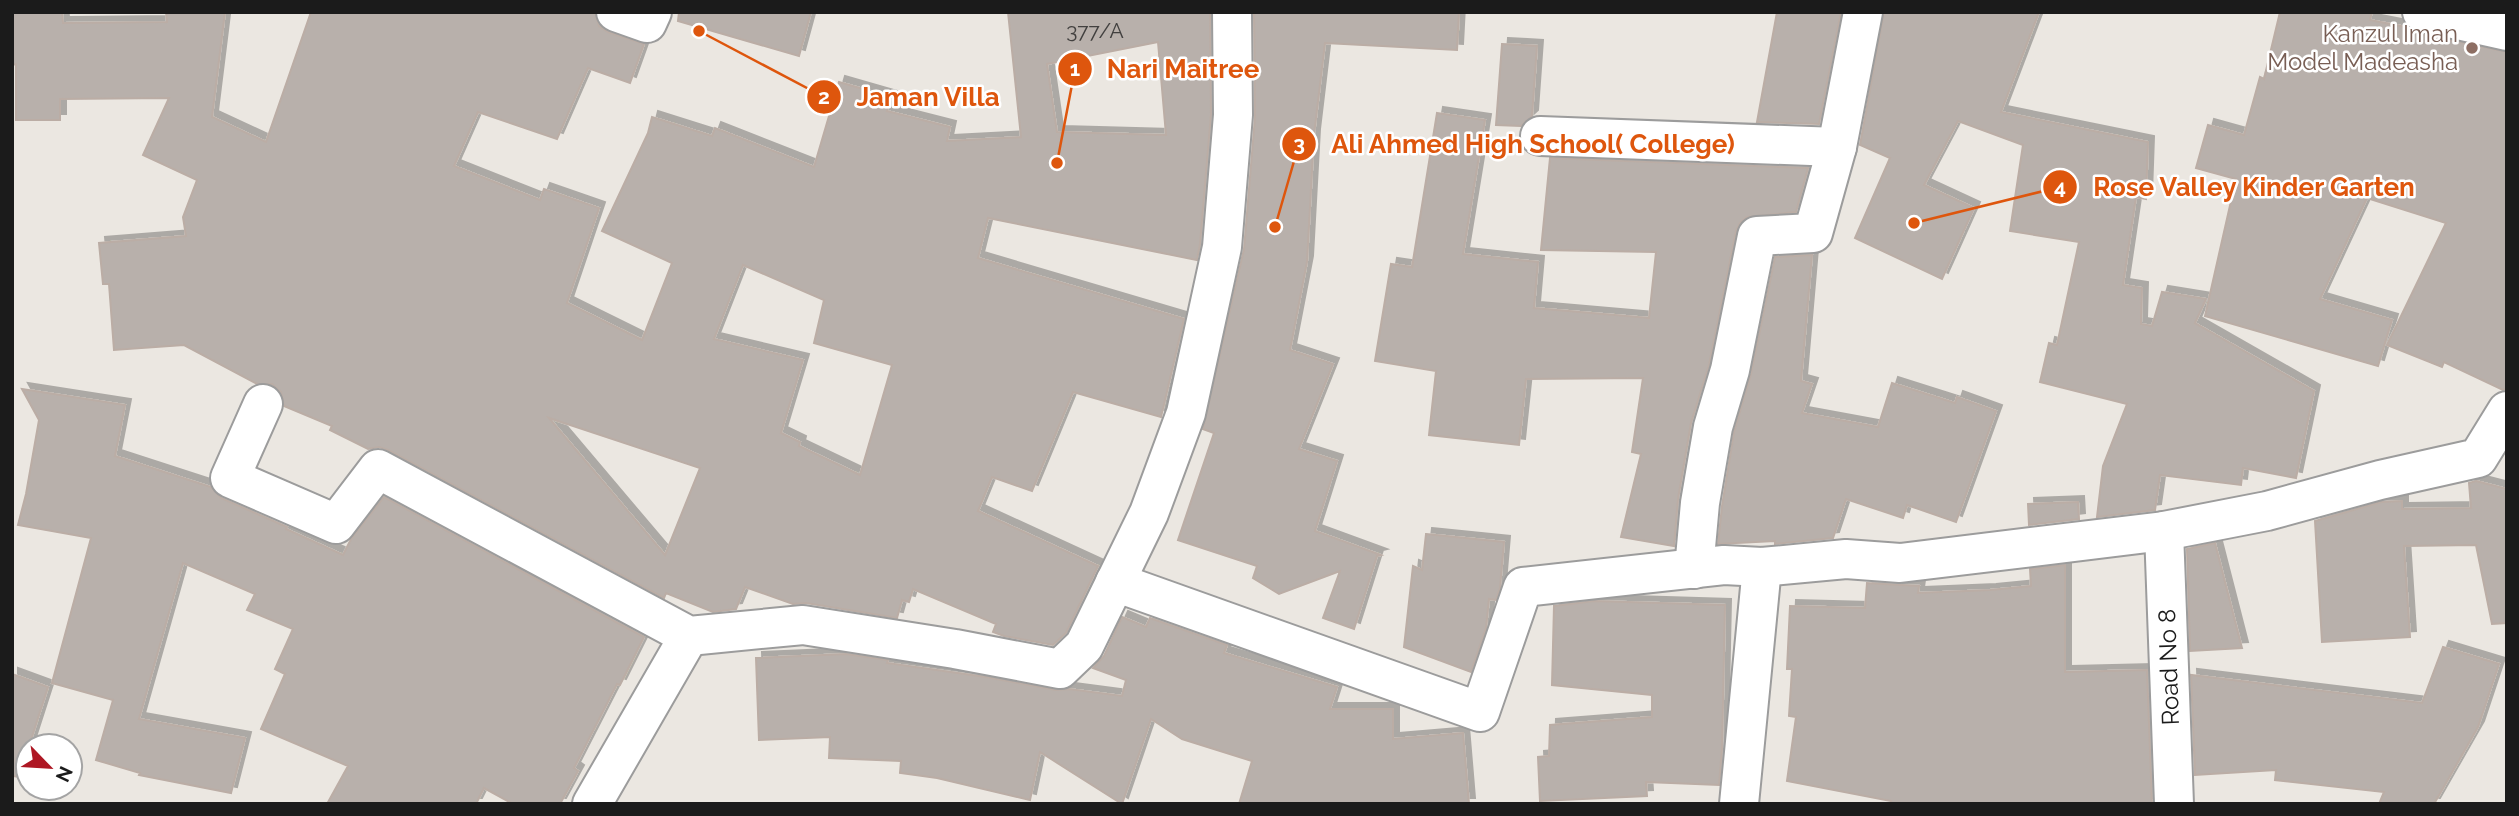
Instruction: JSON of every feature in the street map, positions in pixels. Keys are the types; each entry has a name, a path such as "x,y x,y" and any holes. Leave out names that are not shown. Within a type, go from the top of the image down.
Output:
{"street":[{"path":"616,12 647,23 652,12"},
{"path":"263,404 230,478 336,524 378,468 689,636 803,625 1060,669 1084,646 1149,513 1185,413 1222,247 1233,115 1232,12"},
{"path":"1694,569 1700,503 1713,427 1730,370 1757,236 1813,233 1837,147 1863,12"},
{"path":"2422,12 2507,31"},
{"path":"1540,136 1837,147"},
{"path":"1115,582 1480,712 1523,587 1724,565 1762,567 1846,559 1900,563 2164,531 2267,511 2380,480 2478,458 2507,411"},
{"name":"Road No 8","path":"2164,531 2174,804"},
{"path":"1739,804 1762,567"},
{"path":"592,804 689,636"}],"building":[{"path":"12,12 62,12 63,23 167,22 166,12 225,12 212,117 266,142 311,12 595,12 599,26 608,32 644,44 630,83 588,68 557,139 478,112 454,166 540,200 544,189 599,208 567,303 642,340 672,263 602,231 648,133 652,117 712,136 715,128 814,167 839,82 891,97 887,111 950,127 947,141 1021,137 1008,12 1210,12 1211,114 1197,260 988,218 978,258 1184,319 1161,417 1073,392 1032,491 992,477 978,511 1098,566 1066,633 1053,645 993,632 996,624 913,589 909,602 902,600 897,618 806,603 793,604 745,587 736,609 713,612 666,593 664,598 388,450 379,447 368,449 330,430 332,426 284,406 281,392 272,384 257,384 184,345 114,350 109,284 103,284 99,243 186,236 183,217 197,180 143,155 169,98 60,99 60,120 16,120 16,64 12,65","holes":["1158,42 1166,135 1057,132 1047,64","743,265 824,300 814,343 892,365 860,475 799,446 800,442 781,433 803,360 714,339","549,418 700,468 665,555"]},
{"path":"679,12 811,12 799,56 678,21"},
{"path":"1254,12 1459,12 1457,50 1325,43 1314,135 1307,262 1290,350 1333,364 1299,449 1337,461 1315,531 1381,555 1377,556 1354,629 1323,618 1340,571 1279,594 1253,578 1257,566 1178,540 1214,433 1203,429 1244,249 1255,117"},
{"path":"1777,12 1841,12 1819,124 1757,122"},
{"path":"1884,12 2039,12 2001,112 2148,142 2146,199 2136,197 2123,285 2142,288 2141,324 2152,326 2162,292 2206,299 2195,323 2314,391 2296,478 2243,468 2241,485 2160,475 2155,510 2097,517 2103,466 2127,404 2040,382 2049,343 2057,345 2079,242 2010,231 2023,145 1958,121 1924,185 1974,208 1942,279 1855,238 1890,158 1860,145"},
{"path":"2280,12 2372,12 2370,20 2507,52 2507,389 2503,390 2444,362 2442,367 2387,345 2446,223 2367,198 2320,299 2392,320 2378,366 2205,316 2236,179 2196,168 2208,125 2244,135 2260,77 2264,79"},
{"path":"1502,44 1537,46 1532,116 1521,126 1496,125"},
{"path":"1437,113 1485,120 1463,254 1538,262 1534,308 1649,318 1656,252 1541,250 1550,158 1808,168 1796,212 1747,217 1736,231 1709,365 1691,423 1678,499 1674,546 1621,537 1641,454 1632,452 1643,378 1526,379 1519,445 1429,435 1436,371 1375,361 1391,264 1412,267"},
{"path":"1812,255 1801,381 1812,384 1802,413 1878,427 1892,383 1955,403 1957,397 1996,411 1956,522 1907,505 1903,518 1846,499 1833,538 1775,544 1775,541 1718,544 1734,432 1751,374 1775,257"},
{"path":"22,389 125,405 115,456 211,487 221,498 343,555 351,539 384,497 644,637 574,768 578,771 560,804 513,804 484,788 476,804 327,804 348,766 261,729 285,674 275,669 293,629 247,610 255,594 183,563 139,719 245,738 231,793 139,775 140,773 96,760 113,700 52,683 91,538 18,525 39,420"},
{"path":"2476,481 2507,489 2507,623 2492,624 2476,545 2404,546 2410,637 2322,642 2315,521 2381,502 2402,501 2402,509 2471,508 2469,483"},
{"path":"2078,502 2079,519 2029,525 2028,504"},
{"path":"1426,534 1504,542 1500,588 1496,600 1489,599 1486,628 1471,672 1404,647 1413,566 1422,570"},
{"path":"2215,543 2242,648 2190,651 2187,549"},
{"path":"2065,565 2065,672 2147,670 2152,804 1890,804 1891,801 1787,781 1796,717 1789,716 1792,669 1787,669 1790,606 1865,608 1867,583 1919,586 1918,593 2031,586 2030,569"},
{"path":"1594,601 1725,605 1719,785 1646,782 1647,796 1540,801 1538,757 1549,756 1550,725 1652,717 1652,695 1552,685 1554,606"},
{"path":"1122,617 1146,627 1150,618 1227,645 1224,653 1337,687 1330,709 1393,709 1393,739 1463,733 1469,804 1239,804 1252,761 1182,739 1151,719 1122,804 1040,752 1030,800 937,778 900,773 901,761 829,758 830,737 759,740 756,658 846,654 1056,690 1069,689 1122,696 1126,680 1093,668 1104,656"},
{"path":"2443,647 2499,664 2478,727 2434,804 2379,804 2384,792 2275,780 2276,770 2195,775 2191,675 2422,703"},
{"path":"12,674 48,687 34,732 14,732 12,776"}],"place":[{"name":"Jaman Villa","path":"699,31"},
{"name":"Kanzul Iman Model Madeasha","path":"2472,48"},
{"name":"Nari Maitree","path":"1057,163"},
{"name":"Rose Valley Kinder Garten","path":"1914,223"},
{"name":"Ali Ahmed High School( College)","path":"1275,227"}]}
